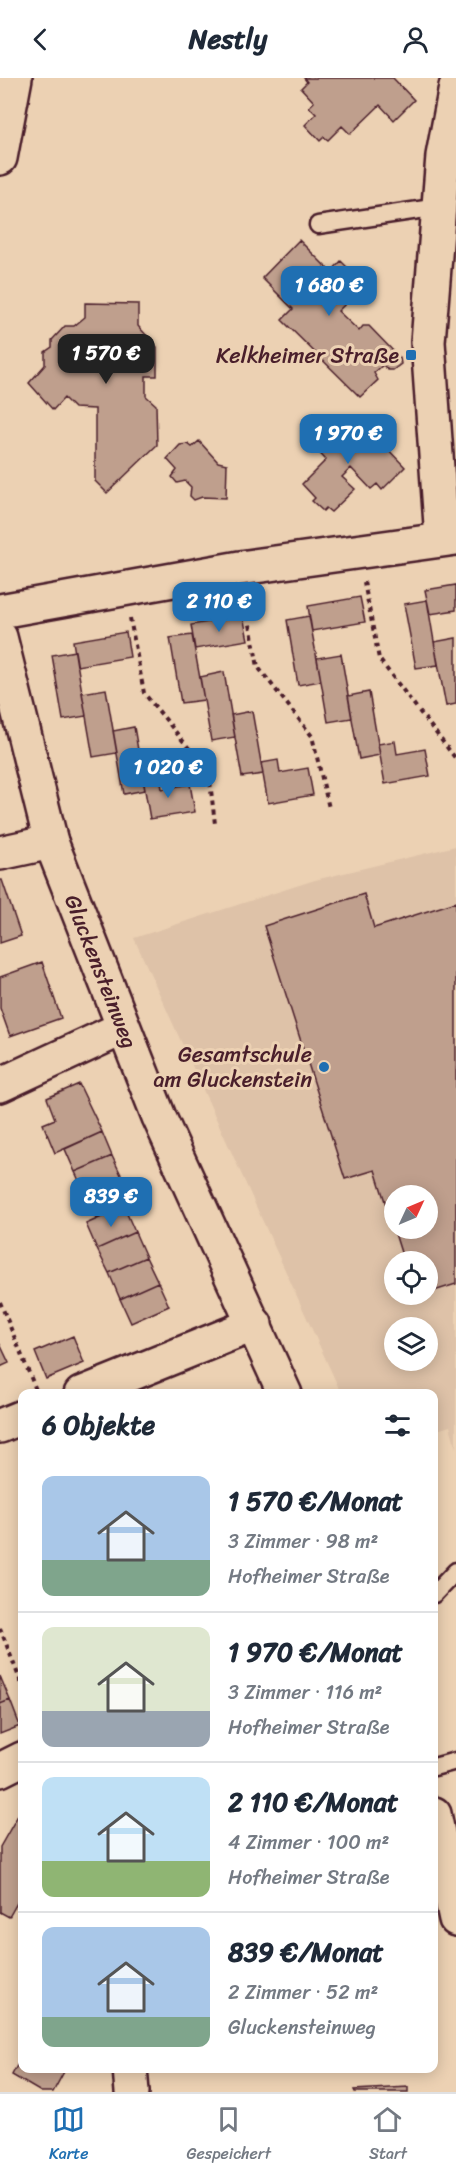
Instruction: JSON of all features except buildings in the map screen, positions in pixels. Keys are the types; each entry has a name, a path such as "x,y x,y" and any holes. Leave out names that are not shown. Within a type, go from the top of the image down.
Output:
{"street":[{"path":"0,158 15,78"},
{"path":"0,611 240,568 449,539 428,342 443,156 456,87"},
{"name":"Gluckensteinweg","path":"0,637 51,842 159,1117 283,1389"},
{"path":"0,853 51,842"},
{"path":"0,1085 123,1028"},
{"path":"93,1389 255,1324"},
{"path":"0,1426 18,1419"},
{"path":"0,1770 18,1761"},
{"path":"438,1833 456,1919"},
{"path":"130,2073 132,2092"}],"lane":[{"path":"318,225 440,207"},
{"path":"438,1590 456,1571"},
{"path":"438,1766 456,1761"}],"path":[{"path":"358,552 379,659 456,759"},
{"path":"240,568 258,667 312,736 329,808"},
{"path":"124,588 144,693 208,773 215,824"},
{"path":"0,1302 35,1389"},
{"path":"0,1628 18,1675"}],"shaded area":[{"name":"Gesamtschule am Gluckenstein","path":"456,846 456,1448 450,1426 438,1430 438,1389 339,1389 134,938 315,880"}],"place":[{"name":"Kelkheimer Straße","path":"411,355"},
{"name":"Gesamtschule am Gluckenstein","path":"324,1067"}]}
